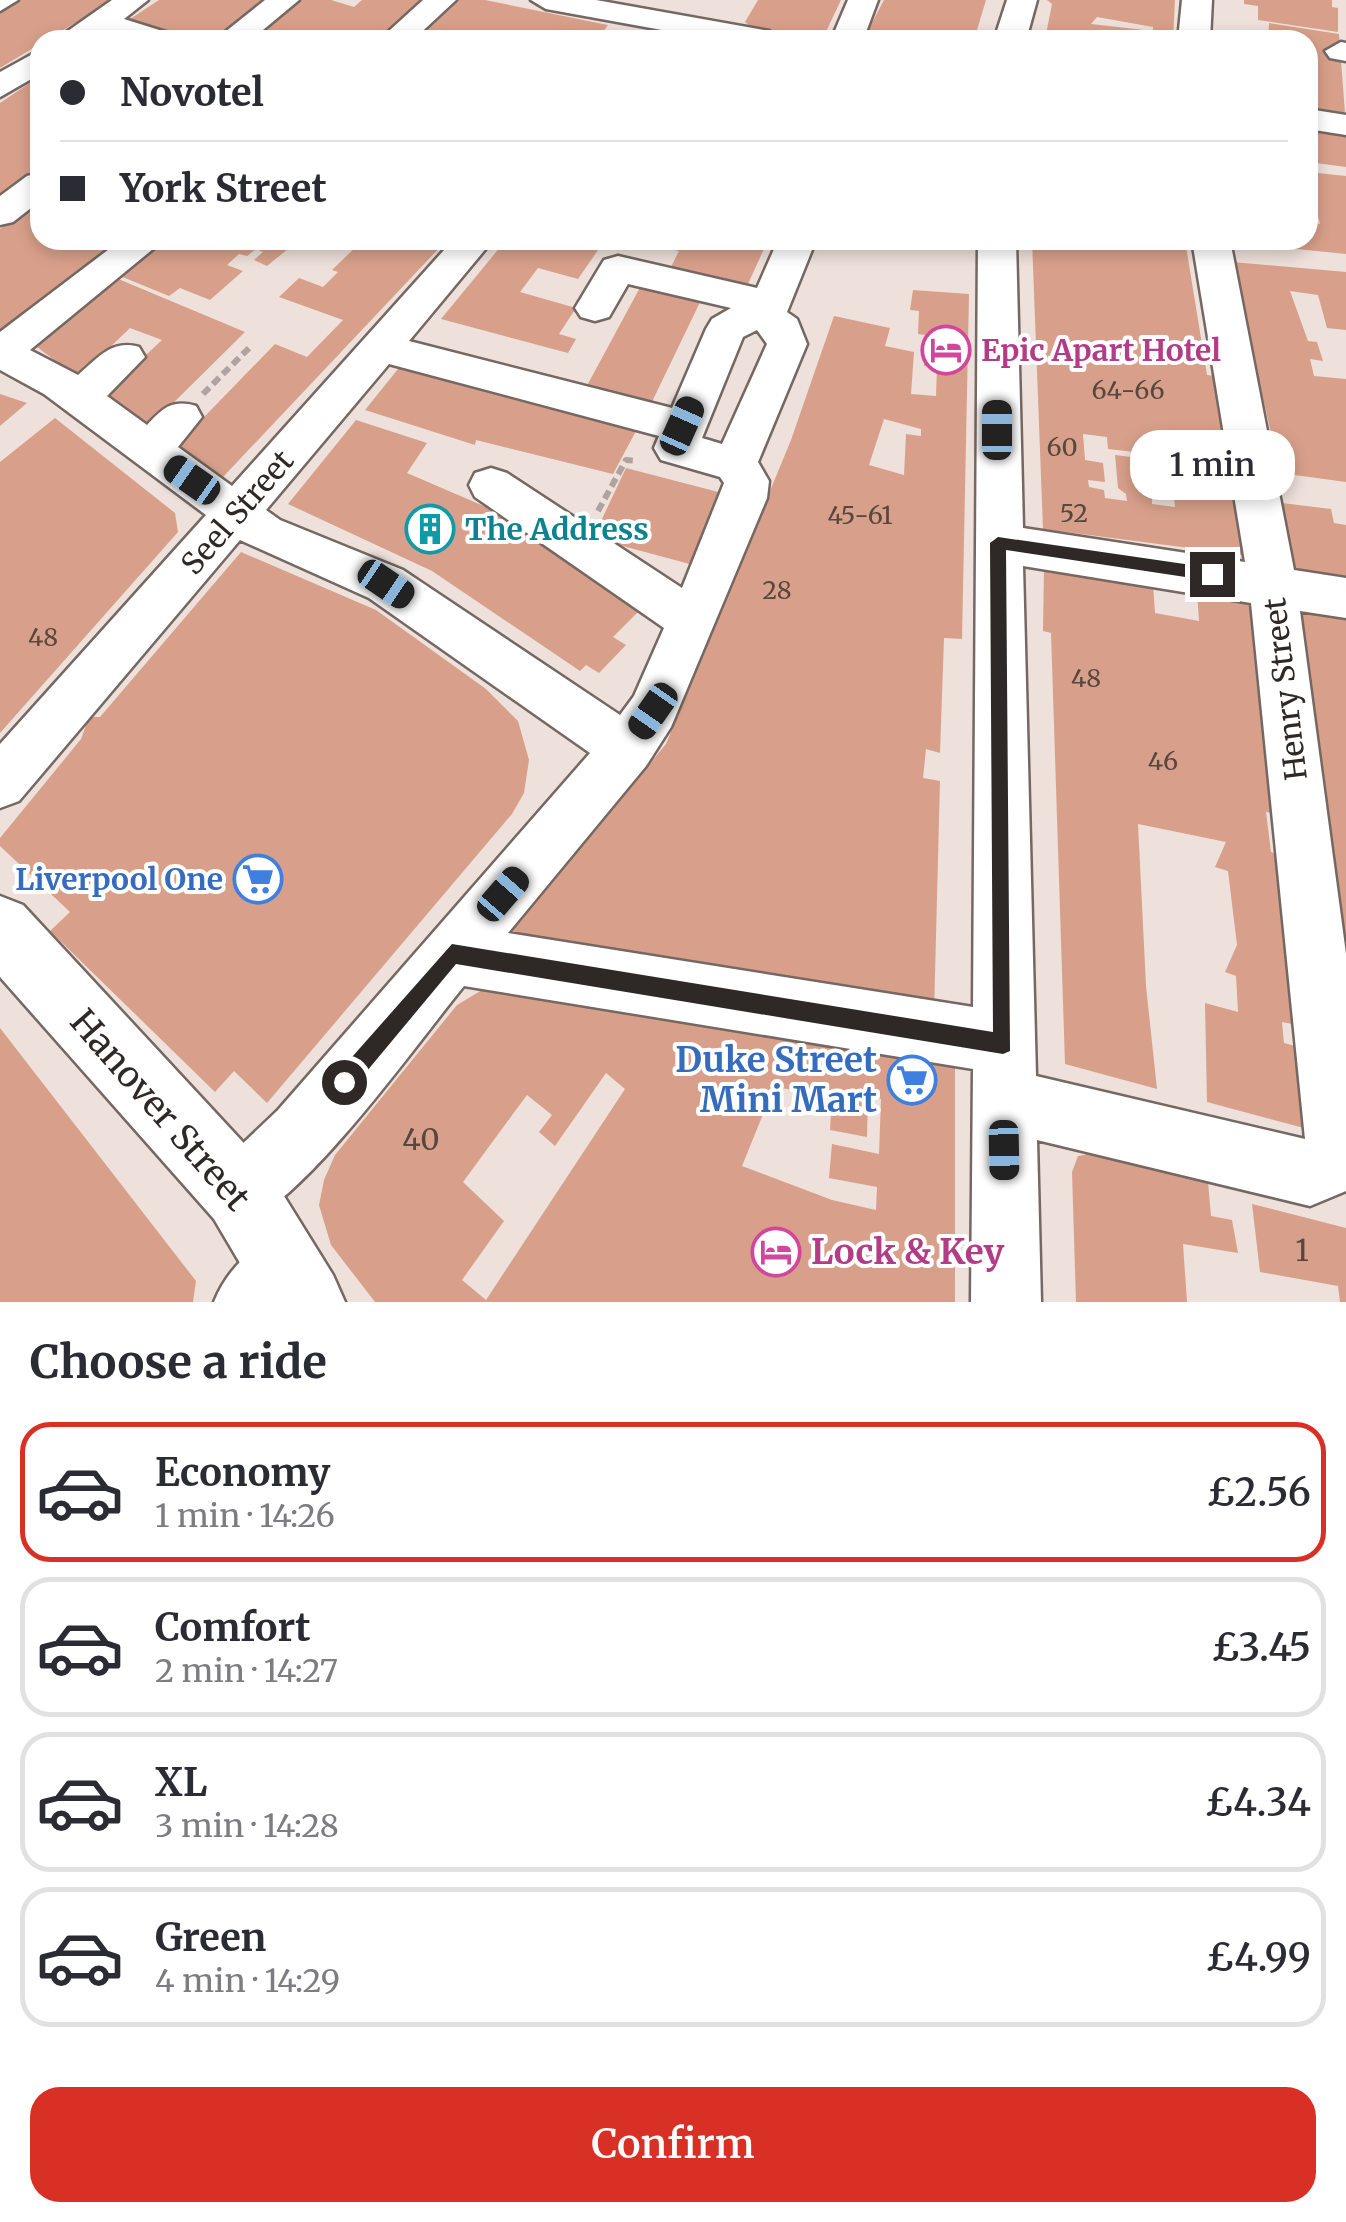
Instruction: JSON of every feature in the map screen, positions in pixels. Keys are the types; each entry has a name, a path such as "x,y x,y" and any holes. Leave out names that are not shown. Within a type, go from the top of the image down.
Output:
{"main road":[{"name":"Hanover Street","path":"0,928 186,1139 240,1193 280,1291"}],"street":[{"path":"86,30 133,0"},
{"path":"244,30 284,0"},
{"path":"406,30 442,0"},
{"path":"546,0 633,19 726,30"},
{"path":"722,29 750,0"},
{"path":"851,30 863,0"},
{"path":"1013,30 1022,0"},
{"path":"1195,30 1197,0"},
{"path":"100,21 127,30"},
{"path":"0,87 30,67"},
{"path":"1318,121 1346,125"},
{"path":"0,214 30,192"},
{"path":"133,250 0,353 79,398 264,533 386,584 627,749"},
{"name":"Seel Street","path":"0,783 465,250"},
{"path":"240,1193 301,1133 627,749 653,711 691,620 705,597 747,481 735,464 676,448 682,426 726,329 743,318 768,310 793,250"},
{"path":"996,250 1006,1302"},
{"name":"Henry Street","path":"1003,1072 1310,1173 1328,1166 1338,1140 1273,584 1213,250"},
{"path":"595,308 618,268 768,310 783,330 787,344 735,464"},
{"path":"399,353 682,426"},
{"path":"79,398 125,357"},
{"path":"149,449 181,417"},
{"path":"490,484 691,620"},
{"path":"998,543 1346,598"},
{"path":"452,954 1003,1072"}],"path":[{"path":"181,417 250,346"},
{"path":"594,519 626,460 637,460"}],"building":[{"path":"7,0 113,0 63,30 30,30 30,50 0,68 0,4"},
{"path":"159,0 267,0 230,30 155,30 127,21"},
{"path":"297,0 331,0 354,7 362,0 429,0 393,30 259,30"},
{"path":"455,0 485,0 608,25 604,30 422,30"},
{"path":"758,0 841,0 827,30 774,30 745,22"},
{"path":"884,0 986,0 977,30 868,30"},
{"path":"1047,0 1175,0 1174,30 1153,30 1097,17 1091,24 1144,30 1047,30 1052,4"},
{"path":"1244,0 1332,0 1332,7 1338,8 1338,32 1258,20 1258,6 1244,4"},
{"path":"1269,23 1314,30 1269,30"},
{"path":"1318,31 1339,34 1345,113 1318,108"},
{"path":"30,83 30,174 0,197 0,103"},
{"path":"1318,132 1346,136 1346,167 1318,163"},
{"path":"1318,173 1346,176 1346,254 1306,250 1318,250"},
{"path":"30,206 30,250 117,250 0,338 0,229"},
{"path":"152,250 255,250 247,256 239,254 227,265 243,271 210,300 180,288 169,296 120,276"},
{"path":"258,250 287,250 267,266 254,260 263,252"},
{"path":"353,250 437,250 223,477 176,446 275,344 307,357 343,320 279,297 299,278 323,287 338,272 332,270"},
{"path":"498,250 598,250 578,279 538,268 520,292 576,308 559,334 576,339 568,353 441,319"},
{"path":"674,250 763,250 748,284 671,267 679,251"},
{"path":"1032,250 1187,250 1207,375 1216,376 1230,464 1200,460 1201,464 1229,468 1243,555 1043,529","holes":["1083,434 1107,437 1108,449 1162,455 1162,460 1170,461 1175,507 1152,504 1152,497 1159,492 1155,460 1115,455 1118,488 1126,494 1127,501 1105,498 1104,490 1089,487 1088,480 1105,482 1103,463 1085,460"]},
{"path":"1232,262 1346,272 1346,330 1327,328 1318,295 1290,291 1308,341 1317,342 1323,361 1310,359 1314,376 1346,379 1346,482 1280,473"},
{"path":"116,278 245,332 150,426 103,395 162,340 130,328 78,378 37,347"},
{"path":"643,282 703,296 648,410 583,393"},
{"path":"913,290 969,294 962,639 944,638 940,753 926,749 923,778 940,781 934,1014 499,946 666,744 791,440 834,316 890,328 885,346 914,352 911,394 936,396 937,367 924,366 925,335 918,334 919,311 910,310","holes":["884,419 921,429 921,436 906,434 904,475 869,465"]},
{"path":"398,369 433,369 619,416 636,431 613,474 476,440 475,445 365,410"},
{"path":"0,394 27,403 0,426"},
{"path":"55,418 175,513 178,532 0,733 0,462"},
{"name":"The Address","path":"356,420 427,443 407,473 486,507 639,611 613,637 626,645 599,673 586,665 580,671 432,571 288,504"},
{"path":"626,468 726,494 697,566 593,538"},
{"path":"1282,503 1331,509 1334,523 1346,525 1346,578 1296,569"},
{"path":"241,552 376,610 486,689 518,721 529,760 524,793 512,814 267,1103 234,1071 215,1092 50,931 70,912 0,846 0,838 81,739 89,717 100,717"},
{"path":"1044,566 1153,584 1155,613 1199,621 1197,592 1256,602 1277,814 1266,812 1271,852 1277,854 1297,1025 1282,1022 1284,1043 1299,1047 1304,1128 1207,1102 1205,1003 1238,1012 1236,976 1225,972 1237,945 1228,871 1215,867 1226,842 1138,824 1146,986 1157,1089 1065,1064 1051,633 1043,631"},
{"path":"1297,609 1346,618 1346,984"},
{"path":"482,990 505,990 955,1064 955,1302 375,1302 331,1245 319,1205 324,1180 335,1155 457,1005","holes":["606,1073 625,1089 486,1300 462,1280 504,1221 463,1182 527,1095 552,1115 539,1132 555,1146","774,1087 832,1096 830,1130 867,1137 868,1097 881,1099 879,1154 832,1144 829,1178 877,1187 876,1210 832,1200 742,1166"]},
{"path":"0,1028 196,1281 193,1302 0,1302"},
{"path":"1095,1153 1208,1182 1211,1216 1232,1220 1238,1253 1183,1244 1187,1302 1076,1302 1072,1172 1078,1156"},
{"path":"1252,1204 1346,1228 1346,1302 1340,1302 1338,1286 1260,1272"}],"place":[{"name":"Epic Apart Hotel","path":"946,350"},
{"name":"The Address","path":"430,529"},
{"name":"Liverpool One","path":"258,879"},
{"name":"Duke Street Mini Mart","path":"912,1080"},
{"name":"Lock & Key","path":"776,1252"}],"route":[{"path":"344,1082 452,954 1003,1044 998,543 1212,574"}]}
